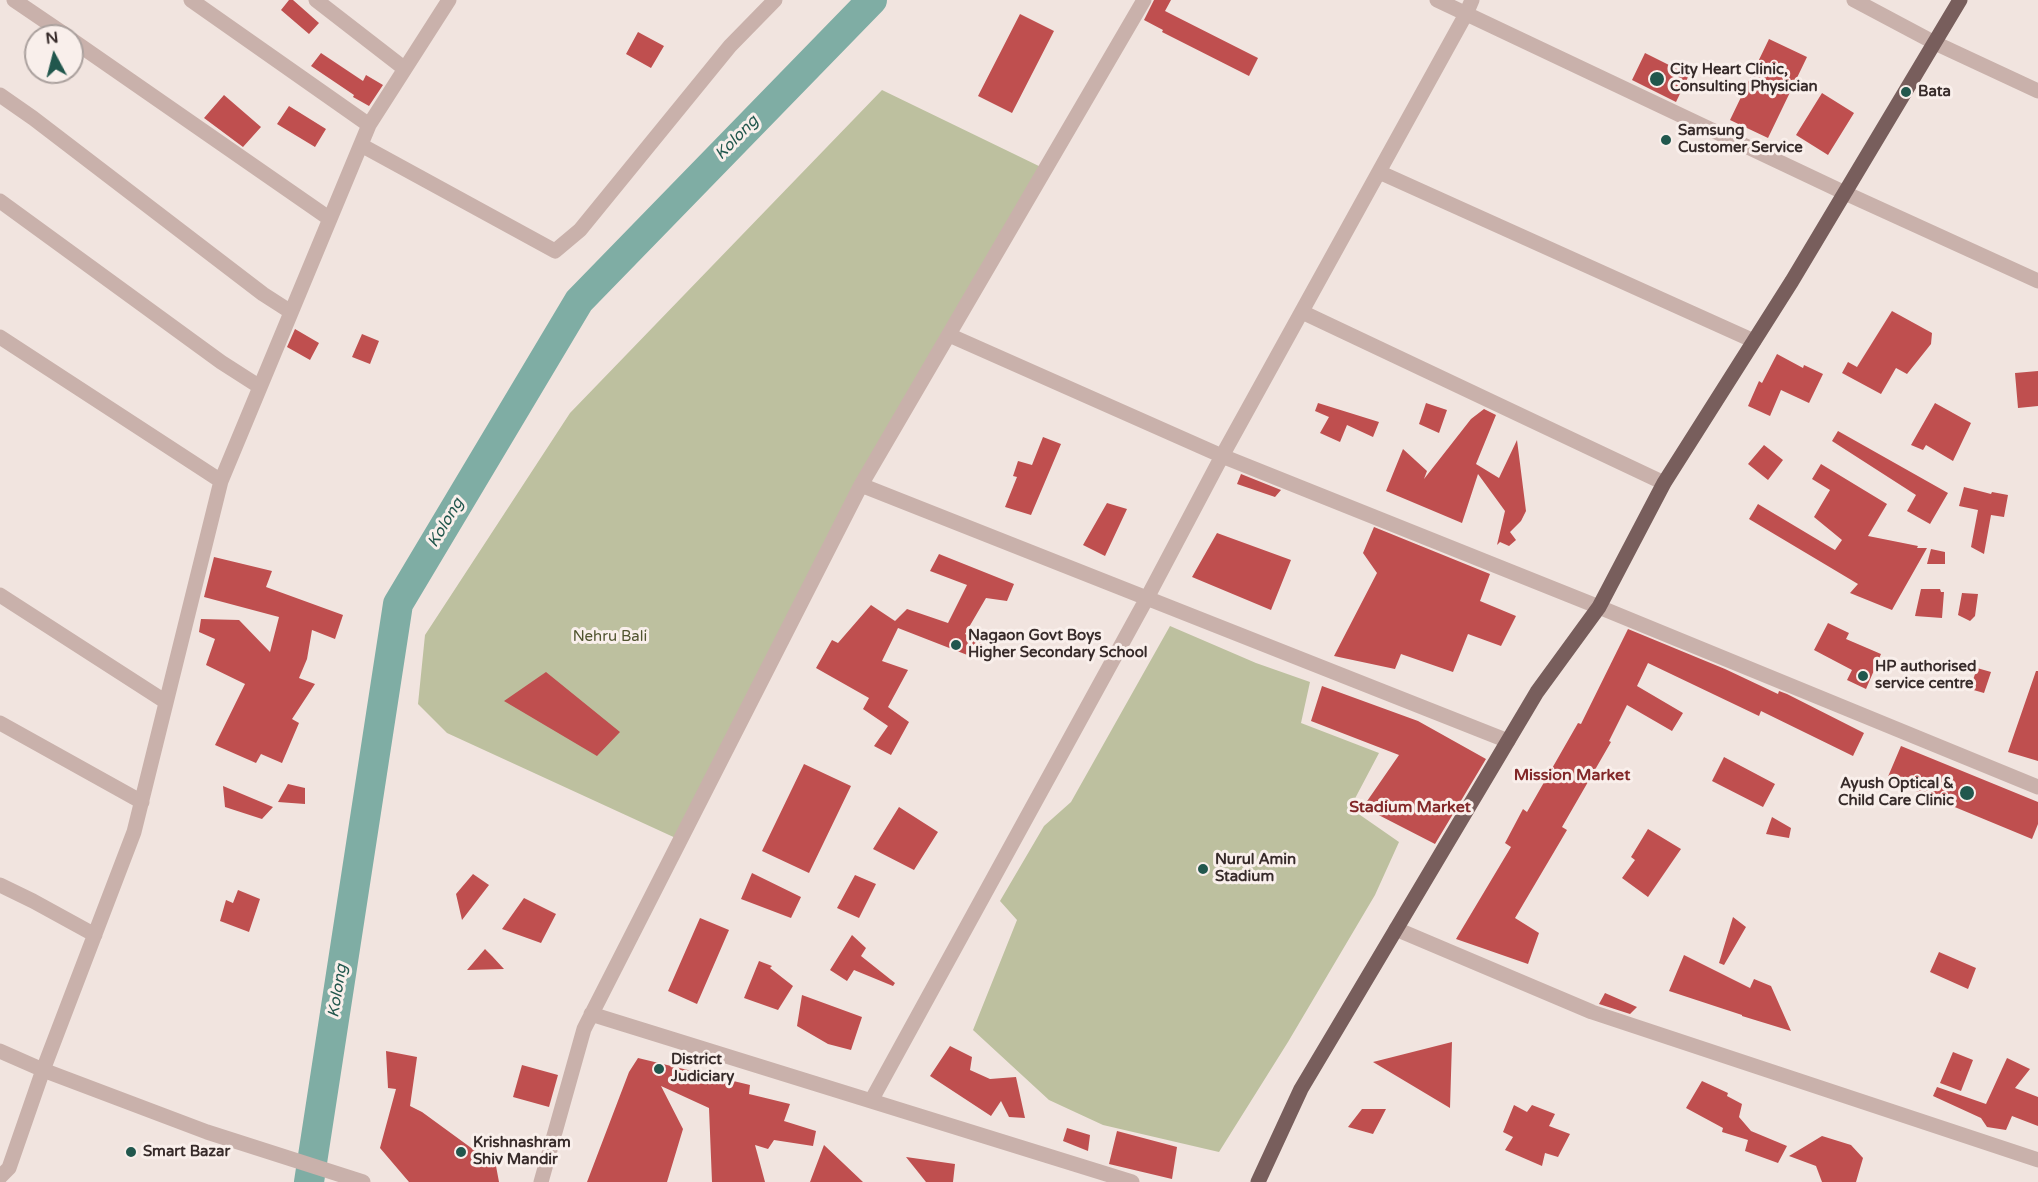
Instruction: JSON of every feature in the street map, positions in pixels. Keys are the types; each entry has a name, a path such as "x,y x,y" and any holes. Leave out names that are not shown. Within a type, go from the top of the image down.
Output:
{"main road":[{"path":"1258,1182 1301,1089 1396,929 1537,692 1599,607 1664,483 1845,193 1960,0"}],"street":[{"path":"14,0 49,24"},
{"path":"191,0 369,124"},
{"path":"316,0 405,69"},
{"path":"0,1177 9,1168 43,1070 134,832 221,481 369,124 449,0"},
{"path":"361,145 555,251 580,230 730,46 775,0"},
{"path":"541,1182 584,1029 591,1014 861,485 1144,0"},
{"path":"1437,0 1469,7 1845,193 2038,281"},
{"path":"1854,0 1935,43 2038,91"},
{"path":"871,1101 1469,7"},
{"path":"84,48 330,219"},
{"path":"0,95 263,294 291,312"},
{"path":"1379,172 1754,341"},
{"path":"0,201 221,362 260,387"},
{"path":"1302,312 1664,483"},
{"path":"949,335 1222,456 2038,787"},
{"path":"0,337 221,481"},
{"path":"861,485 1508,741"},
{"path":"0,595 166,702"},
{"path":"0,723 142,802"},
{"path":"0,885 95,935"},
{"path":"1396,929 1592,1012 2038,1160"},
{"path":"591,1014 1132,1182"},
{"path":"0,1051 43,1070 207,1132 363,1182"}],"green space":[{"name":"Nehru Bali","path":"882,90 1045,169 861,485 680,840 447,733 418,704 425,635 570,413"},
{"name":"Nurul Amin Stadium","path":"1170,626 1256,663 1310,682 1301,723 1379,753 1350,808 1399,842 1375,895 1288,1042 1219,1152 1103,1125 1049,1100 973,1030 1017,920 1000,901 1044,826 1071,802"}],"building":[{"path":"289,0 293,0 319,23 309,34 281,10"},
{"path":"1154,0 1171,0 1165,11 1258,58 1249,76 1162,32 1163,30 1144,20"},
{"path":"1020,14 1054,31 1012,113 978,96"},
{"path":"638,32 664,46 651,68 626,54"},
{"path":"1769,39 1807,57 1768,138 1730,120"},
{"path":"321,53 363,81 366,75 383,85 369,106 311,66"},
{"path":"1645,53 1689,75 1676,102 1632,80"},
{"path":"1822,93 1854,113 1828,155 1796,135"},
{"path":"224,95 261,127 243,147 204,118"},
{"path":"289,106 326,129 315,147 277,124"},
{"path":"1892,311 1932,333 1931,344 1907,374 1896,368 1881,394 1842,373 1848,362 1857,367"},
{"path":"295,329 319,343 310,360 287,347"},
{"path":"362,334 379,341 370,364 352,357"},
{"path":"1777,354 1803,368 1804,365 1823,374 1809,403 1781,390 1770,416 1748,406 1759,381 1762,383"},
{"path":"2038,371 2038,406 2018,408 2015,373"},
{"path":"1318,403 1379,422 1373,437 1347,425 1340,442 1320,433 1329,417 1315,411"},
{"path":"1426,403 1447,410 1439,433 1419,424"},
{"path":"1935,403 1971,423 1953,461 1926,445 1923,450 1911,445"},
{"path":"1484,409 1496,415 1476,464 1499,478 1517,440 1526,511 1521,521 1510,532 1516,540 1509,546 1500,542 1497,545 1505,511 1478,474 1462,523 1386,491 1403,449 1427,471 1424,479 1471,419"},
{"path":"1838,431 1948,493 1930,524 1907,511 1916,495 1832,441"},
{"path":"1043,437 1061,444 1031,515 1005,507 1017,477 1013,476 1018,461 1032,465"},
{"path":"1764,445 1783,460 1768,480 1748,464"},
{"path":"1821,464 1887,504 1868,536 1918,546 1917,548 1927,548 1892,610 1850,593 1858,584 1749,519 1758,504 1835,550 1842,540 1814,517 1830,490 1812,479"},
{"path":"1241,474 1281,490 1275,497 1237,484"},
{"path":"1964,487 1991,494 1992,492 2008,495 2004,517 1991,515 1984,554 1971,547 1978,510 1959,506"},
{"path":"1107,503 1127,509 1105,556 1083,545"},
{"path":"1374,527 1490,574 1480,601 1516,616 1501,646 1468,634 1453,672 1401,654 1395,669 1334,656 1377,573 1363,553"},
{"path":"1217,533 1291,560 1271,610 1192,577"},
{"path":"1931,549 1945,552 1945,564 1927,564"},
{"path":"939,554 1014,584 1007,601 986,598 965,634 982,643 975,658 898,628 882,661 908,670 888,707 909,722 891,755 874,746 888,726 863,709 869,698 816,668 832,640 838,643 871,605 895,621 907,609 948,623 967,585 930,571"},
{"path":"214,557 272,571 266,587 343,615 335,639 312,630 307,659 299,678 315,684 292,719 299,723 282,763 261,754 256,763 215,745 245,684 206,665 215,639 199,632 201,619 239,620 270,652 279,617 204,597"},
{"path":"1921,589 1940,589 1944,592 1942,618 1915,616"},
{"path":"1962,593 1978,594 1975,616 1970,621 1958,615"},
{"path":"1828,623 1849,633 1846,639 1881,654 1866,689 1847,680 1852,670 1814,650"},
{"path":"1628,629 1725,669 1778,694 1779,691 1787,694 1864,733 1853,756 1761,711 1759,716 1648,663 1637,686 1683,713 1672,731 1627,705 1609,741 1611,742 1562,827 1567,830 1515,918 1539,933 1528,964 1456,939 1511,847 1505,843 1523,809 1527,812 1578,723 1581,724"},
{"path":"1977,668 1991,672 1984,693 1970,689"},
{"path":"2036,671 2038,671 2038,761 2008,752"},
{"path":"546,672 620,732 597,756 504,701"},
{"path":"1322,686 1418,721 1486,759 1435,844 1363,807 1399,755 1311,721"},
{"path":"1901,746 2038,802 2038,824 2032,839 1887,779"},
{"path":"1724,757 1775,784 1763,807 1712,781"},
{"path":"804,764 851,786 809,873 762,851"},
{"path":"288,784 305,788 305,804 278,802"},
{"path":"223,786 273,807 262,819 225,807"},
{"path":"899,807 938,832 914,870 873,849"},
{"path":"1772,817 1791,828 1789,838 1766,834"},
{"path":"1648,829 1681,849 1648,897 1622,878 1635,860 1631,857"},
{"path":"752,873 801,897 791,918 741,899"},
{"path":"473,874 489,885 462,920 456,894"},
{"path":"855,875 876,884 859,918 837,908"},
{"path":"238,890 260,899 249,932 220,921 226,900 233,903"},
{"path":"524,898 556,914 541,943 502,929"},
{"path":"1733,917 1746,927 1724,965 1719,963"},
{"path":"700,918 729,930 697,1004 668,991"},
{"path":"852,935 866,948 861,956 895,983 893,986 854,970 847,981 830,970"},
{"path":"485,949 504,969 467,970"},
{"path":"1939,952 1976,968 1968,989 1930,972"},
{"path":"1684,955 1750,988 1754,979 1771,986 1791,1031 1669,991"},
{"path":"759,961 772,966 770,968 793,986 778,1010 744,998"},
{"path":"1605,993 1637,1007 1630,1014 1599,1004"},
{"path":"802,995 862,1017 851,1050 828,1044 797,1026"},
{"path":"1452,1042 1450,1108 1373,1062"},
{"path":"950,1046 972,1057 970,1070 990,1079 1016,1077 1025,1118 1009,1117 1001,1101 991,1116 930,1076"},
{"path":"386,1051 417,1057 410,1106 422,1112 496,1166 499,1182 409,1182 380,1148 396,1089 388,1088"},
{"path":"1953,1052 1973,1060 1961,1091 1940,1083"},
{"path":"638,1058 750,1085 749,1094 790,1104 784,1121 816,1131 813,1146 774,1140 768,1149 755,1145 765,1182 712,1182 709,1108 661,1086 683,1129 667,1182 587,1182 629,1072"},
{"path":"2007,1058 2030,1069 2015,1088 2038,1097 2038,1126 2012,1116 2006,1130 1987,1127 1981,1118 1933,1096 1937,1087 1986,1104"},
{"path":"522,1065 558,1075 549,1107 513,1097"},
{"path":"1702,1081 1728,1093 1727,1096 1742,1104 1739,1117 1751,1131 1787,1146 1778,1163 1745,1151 1748,1140 1722,1132 1723,1128 1686,1108"},
{"path":"1514,1105 1527,1112 1532,1105 1555,1114 1549,1126 1570,1134 1558,1157 1545,1153 1542,1166 1505,1150 1513,1137 1503,1132"},
{"path":"1362,1109 1386,1109 1373,1134 1348,1127"},
{"path":"1067,1128 1090,1135 1088,1151 1063,1141"},
{"path":"1117,1131 1177,1147 1172,1179 1109,1164"},
{"path":"1822,1136 1851,1145 1863,1158 1856,1182 1822,1182 1816,1166 1789,1156"},
{"path":"824,1145 863,1182 810,1182"},
{"path":"906,1157 955,1164 953,1182 926,1182"}],"waterway":[{"name":"Kolong","path":"309,1182 398,604 579,301 872,0"}],"place":[{"name":"City Heart Clinic, Consulting Physician","path":"1657,79"},
{"name":"Bata","path":"1906,92"},
{"name":"Samsung Customer Service","path":"1666,140"},
{"name":"Nagaon Govt Boys Higher Secondary School","path":"956,645"},
{"name":"HP authorised service centre","path":"1863,676"},
{"name":"Ayush Optical & Child Care Clinic","path":"1967,793"},
{"name":"Nurul Amin Stadium","path":"1203,869"},
{"name":"District Judiciary","path":"659,1069"},
{"name":"Smart Bazar","path":"131,1152"},
{"name":"Krishnashram Shiv Mandir","path":"461,1152"}],"district":[{"name":"Mission Market","path":"1572,776"},
{"name":"Stadium Market","path":"1410,808"}]}
